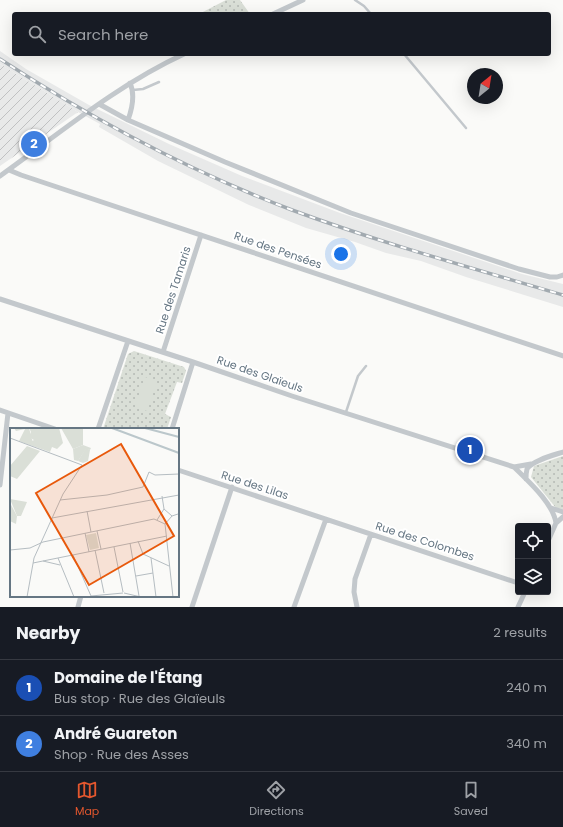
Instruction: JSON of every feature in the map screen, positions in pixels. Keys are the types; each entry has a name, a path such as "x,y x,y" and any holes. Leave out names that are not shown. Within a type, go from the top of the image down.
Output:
{"street":[{"path":"277,12 304,0"},
{"path":"0,176 130,83 180,56"},
{"path":"128,120 133,90 130,83"},
{"path":"99,104 128,120 225,162 350,213 519,269 550,277 563,275"},
{"name":"Rue des Pensées","path":"9,170 563,356"},
{"name":"Rue des Tamaris","path":"163,352 201,235"},
{"name":"Rue des Glaïeuls","path":"0,299 514,467 533,464 563,452"},
{"path":"98,428 128,341"},
{"path":"172,428 194,362"},
{"path":"0,410 52,428"},
{"path":"0,485 8,413"},
{"path":"526,479 526,472 533,464"},
{"name":"Rue des Glaïeuls","path":"514,467 551,508"},
{"name":"Rue des Lilas","path":"179,470 326,519"},
{"path":"192,607 232,487"},
{"path":"551,508 563,512"},
{"path":"551,508 556,523"},
{"path":"551,534 556,523 563,517"},
{"path":"294,607 326,519"},
{"name":"Rue des Colombes","path":"326,519 515,582"},
{"path":"357,607 354,592 355,579 370,534"},
{"path":"518,607 524,595"},
{"path":"78,607 81,597"}],"lane":[{"path":"355,0 364,6 369,12"},
{"path":"406,56 466,128"},
{"path":"133,90 143,89 159,82"},
{"path":"346,413 358,376 366,366"}],"shaded area":[{"path":"226,0 240,0 249,12 203,12"},
{"path":"0,51 26,69 89,105 169,144 242,176 340,213 522,274 563,284 563,307 466,277 421,261 386,253 355,242 306,228 249,205 158,161 99,127 100,124 0,64"},
{"path":"0,64 78,112 0,166"},
{"path":"134,351 184,367 186,371 182,383 177,382 165,414 171,417 167,428 103,428 128,354"},
{"path":"145,377 157,381 147,411 135,407"},
{"path":"563,456 563,509 556,508 531,477 534,466"}],"railway":[{"path":"0,59 106,123 179,161 254,195 325,222 427,255 563,295"}],"place":[{"name":"André Guareton","path":"34,144"},
{"name":"Domaine de l'Étang","path":"470,450"}]}
